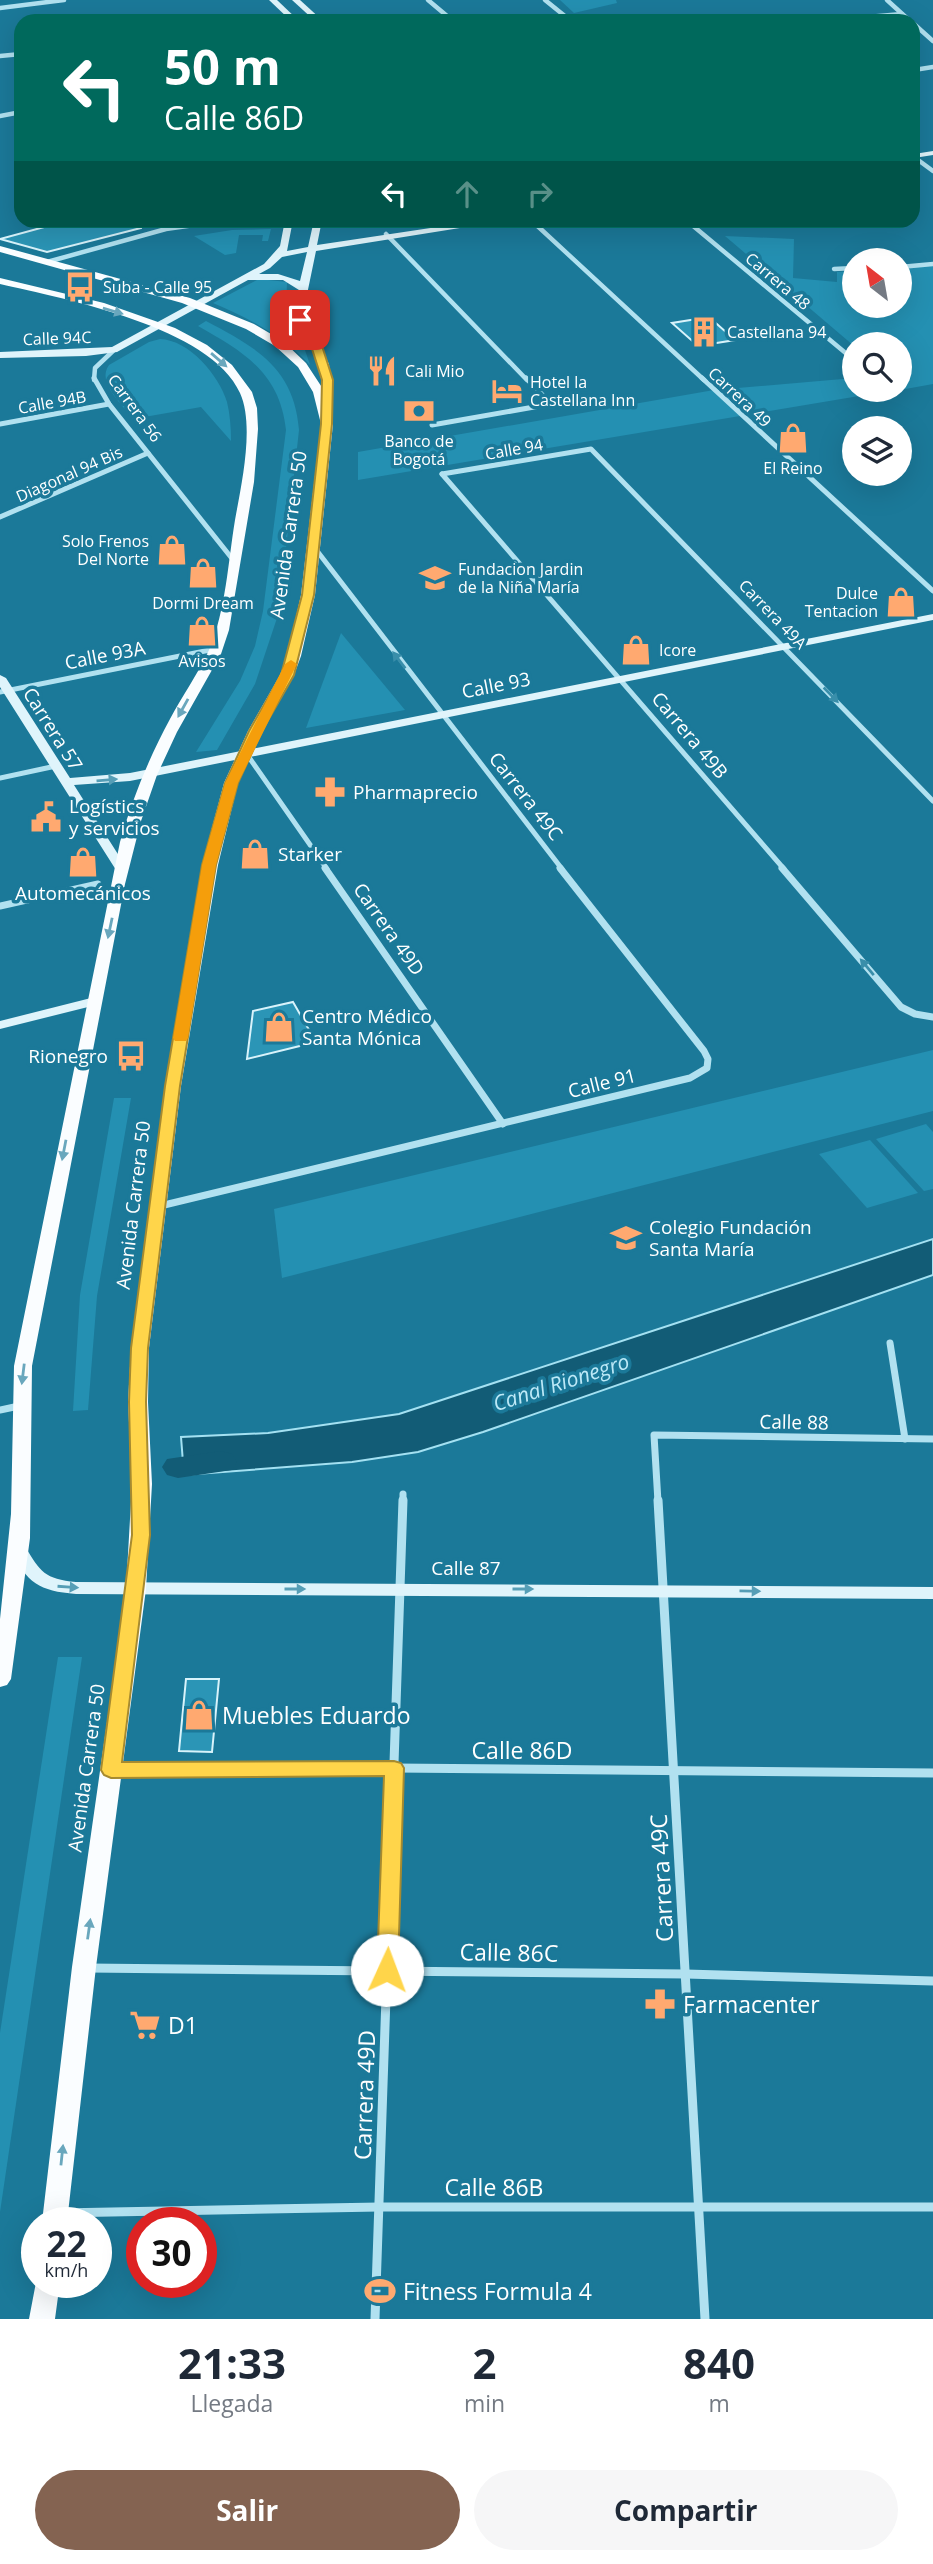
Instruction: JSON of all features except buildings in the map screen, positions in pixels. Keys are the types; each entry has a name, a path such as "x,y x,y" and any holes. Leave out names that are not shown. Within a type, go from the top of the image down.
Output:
{"main road":[{"path":"0,249 199,304 236,319 290,352 310,378 325,409"},
{"path":"0,281 161,325 215,356 240,382 249,397 252,414 250,456 227,610 216,648 149,773 131,827 94,1001 26,1352 19,1406 22,1489 19,1549 0,1679"},
{"name":"Avenida Carrera 50","path":"56,2207 84,1968 136,1589 142,1484 138,1375 173,1086 209,865 231,783 255,731 287,675 308,595 327,424 325,409"},
{"path":"42,2319 45,2298"}],"street":[{"path":"0,8 65,0"},
{"path":"273,0 288,14"},
{"path":"296,0 311,14"},
{"path":"428,0 445,14"},
{"path":"545,0 562,14"},
{"path":"887,0 902,14"},
{"path":"47,262 171,228"},
{"path":"282,254 286,247 288,228"},
{"name":"Avenida Carrera 50","path":"317,228 302,288 300,320 325,366 328,380 325,409"},
{"path":"388,236 431,228"},
{"path":"199,304 282,254 447,228"},
{"name":"Carrera 49","path":"540,228 933,592"},
{"name":"Carrera 48","path":"696,228 842,350"},
{"path":"388,236 551,404 432,425"},
{"path":"912,266 933,264"},
{"path":"834,269 842,269"},
{"path":"243,279 281,277 298,283 302,288"},
{"name":"Carrera 56","path":"199,304 114,350 99,362 93,375 109,404 234,561"},
{"name":"Calle 94C","path":"0,355 86,354 114,350"},
{"name":"Calle 94B","path":"0,424 109,404"},
{"name":"Calle 94","path":"442,474 591,449"},
{"name":"Carrera 49A","path":"591,449 933,801"},
{"name":"Diagonal 94 Bis","path":"0,517 148,453"},
{"name":"Carrera 49B","path":"442,474 621,678 901,1007 915,1014 933,1017"},
{"name":"Carrera 49C","path":"314,547 440,714 704,1051 708,1059 707,1068"},
{"name":"Calle 93","path":"65,782 110,780 149,773 933,617"},
{"name":"Calle 93A","path":"4,691 216,648"},
{"name":"Carrera 57","path":"0,678 4,691 56,766 122,870"},
{"name":"Carrera 49D","path":"246,753 503,1124"},
{"path":"0,778 56,766"},
{"path":"0,906 98,884"},
{"path":"0,1025 94,1001"},
{"name":"Calle 91","path":"158,1206 690,1077 707,1068"},
{"path":"890,1343 905,1439"},
{"path":"0,1410 19,1406"},
{"name":"Carrera 49C","path":"654,1435 705,2319"},
{"name":"Calle 88","path":"654,1435 933,1439"},
{"name":"Carrera 49D","path":"376,2319 404,1494"},
{"name":"Calle 87","path":"19,1549 33,1576 43,1583 66,1588 933,1593"},
{"name":"Calle 86D","path":"111,1770 394,1768 933,1773"},
{"name":"Calle 86C","path":"84,1968 686,1974 933,1981"},
{"name":"Calle 86B","path":"112,2216 379,2207 933,2207"}],"shaded area":[{"path":"560,0 616,0 617,3 574,13"},
{"path":"271,229 268,241 262,241 263,235 239,235 236,253 225,255 194,236 232,230"},
{"path":"725,236 794,239 793,278 837,282 837,272 842,272 842,318 912,318 912,267 933,266 933,384 912,388 912,332 842,332 842,336"},
{"path":"259,279 287,282 286,309 291,327 303,344 310,365 265,329 213,303"},
{"path":"206,321 257,351 270,362 290,391 299,430 279,612 255,684 217,750 196,752 240,681 255,646 263,611 286,430 276,393 268,379 244,355 198,326"},
{"path":"160,339 182,345 210,370 227,402 231,441 201,407 133,419 112,393 106,379 109,365 149,342"},
{"path":"842,379 842,399 358,480 358,452 714,390"},
{"path":"341,633 405,710 306,728"},
{"path":"933,1050 933,1111 282,1278 274,1209"},
{"path":"114,1098 131,1098 97,1296 88,1410 73,1411 80,1295"},
{"path":"926,1124 933,1132 933,1189 924,1191 876,1139"},
{"path":"870,1140 918,1193 867,1208 819,1154"},
{"path":"58,1657 82,1657 0,2212 0,2033"}],"water":[{"path":"933,1239 933,1275 483,1432 418,1452 352,1462 184,1475 181,1437 268,1433 399,1414"}],"waterway":[{"name":"Canal Rionegro","path":"178,1467 221,1462"}],"slow traffic":[{"path":"181,1038 209,865 231,783 291,664"}],"place":[{"name":"Suba - Calle 95","path":"80,287"},
{"name":"Castellana 94","path":"704,332"},
{"name":"Cali Mio","path":"382,371"},
{"name":"Hotel la Castellana Inn","path":"507,391"},
{"name":"Banco de Bogotá","path":"419,411"},
{"name":"El Reino","path":"793,438"},
{"name":"Solo Frenos Del Norte","path":"172,550"},
{"name":"Dormi Dream","path":"203,573"},
{"name":"Fundacion Jardin de la Niña María","path":"435,578"},
{"name":"Dulce Tentacion","path":"901,602"},
{"name":"Avisos","path":"202,631"},
{"name":"Icore","path":"636,650"},
{"name":"Pharmaprecio","path":"330,792"},
{"name":"Logístics y servicios","path":"46,817"},
{"name":"Starker","path":"255,854"},
{"name":"Automecánicos","path":"83,862"},
{"name":"Centro Médico Santa Mónica","path":"279,1027"},
{"name":"Rionegro","path":"131,1056"},
{"name":"Colegio Fundación Santa María","path":"626,1238"},
{"name":"Muebles Eduardo","path":"199,1715"},
{"name":"Farmacenter","path":"660,2004"},
{"name":"D1","path":"145,2025"},
{"name":"Fitness Formula 4","path":"380,2291"}],"route":[{"path":"300,320 318,349 328,380 325,409 327,424 308,595 294,656 287,675 255,731 231,783 209,865 173,1086 139,1348 141,1535 111,1770 394,1768 387,1970"}]}
